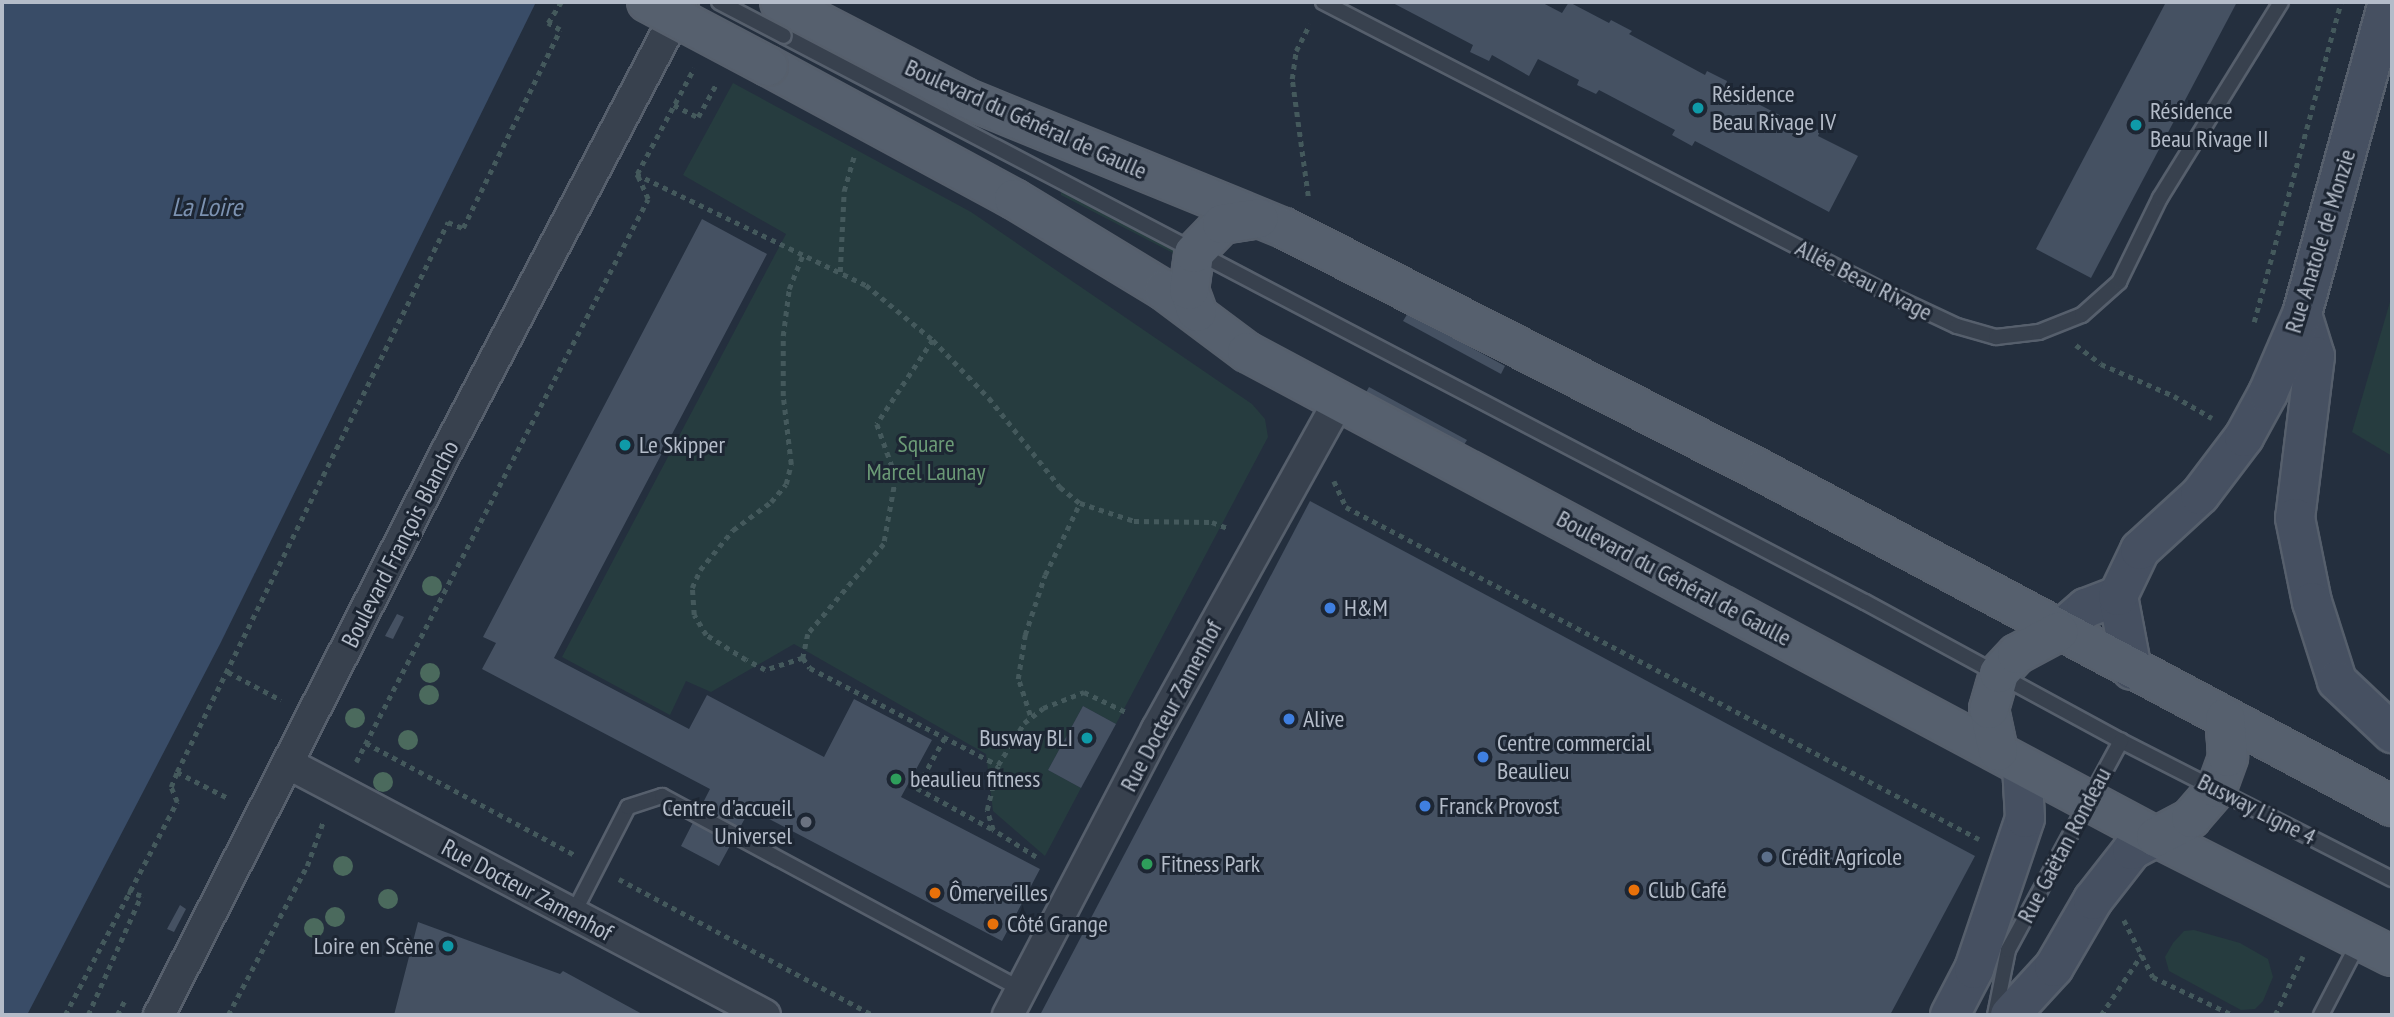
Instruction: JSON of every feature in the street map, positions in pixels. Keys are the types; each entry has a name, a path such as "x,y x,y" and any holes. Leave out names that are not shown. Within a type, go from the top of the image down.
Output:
{"main road":[{"path":"647,2 735,48 782,29"},
{"name":"Boulevard du Général de Gaulle","path":"782,29 872,121 1014,199 1197,313 1224,339 2086,800 2376,948"},
{"name":"Boulevard du Général de Gaulle","path":"782,29 965,98 1259,218 1748,464 2058,632 2392,806"},
{"path":"1197,313 1188,290 1194,253 1222,224 1259,218"},
{"path":"2010,759 1989,709 2000,673 2018,654 2058,632"},
{"path":"2156,837 2191,818 2217,788 2228,757 2225,718"}],"street":[{"name":"Boulevard François Blancho","path":"159,1015 447,450 683,2"},
{"name":"Rue Anatole de Monzie","path":"2118,596 2140,550 2200,495 2244,437 2302,314 2388,2"},
{"path":"2302,314 2315,356 2295,518 2312,602 2337,681 2392,733"},
{"name":"Rue Docteur Zamenhof","path":"1015,1003 1157,729 1315,438 1339,400"},
{"path":"2058,632 2086,608 2118,596 2132,670"},
{"name":"Rue Gaëtan Rondeau","path":"1950,1015 1974,969 2010,855 2025,818 2010,759"},
{"name":"Rue Docteur Zamenhof","path":"289,764 765,1015"},
{"name":"Rue Gaëtan Rondeau","path":"2010,1015 2054,967 2093,900 2132,850 2156,837"}],"lane":[{"path":"719,2 782,29"},
{"name":"Allée Beau Rivage","path":"1319,8 1957,326 1996,337 2039,332 2082,316 2119,282 2160,198 2281,2"},
{"name":"Boulevard du Général de Gaulle","path":"782,29 1194,253 2000,673 2121,741"},
{"name":"Busway Ligne 4","path":"2121,741 2392,879"},
{"name":"Rue Gaëtan Rondeau","path":"1994,1015 2008,950 2086,800 2121,741"},
{"path":"573,914 628,807 662,796 1015,1003"},
{"path":"2321,1015 2376,948"},
{"name":"Rue Gaëtan Rondeau","path":"1974,969 2008,950"}],"path":[{"path":"65,1015 177,802 171,787 177,772 448,222 463,228 560,30 548,23 561,2"},
{"path":"2253,331 2341,2"},
{"path":"1310,204 1292,79 1296,51 1319,8"},
{"path":"674,105 698,117 735,48"},
{"path":"350,773 648,199 637,174 698,59"},
{"path":"840,272 844,191 851,162 872,121"},
{"path":"652,181 866,285 933,340 989,398 1060,487 1080,503 1134,521 1212,522 1260,541"},
{"path":"803,254 789,289 783,336 783,396 791,464 786,484 771,502 733,530 700,570 692,589 694,615 706,635 736,654 765,670 803,658"},
{"path":"2064,323 2077,348 2101,364 2174,396 2244,437"},
{"path":"933,340 877,424 896,477 884,544 808,635 802,645 803,658 810,668 998,765"},
{"path":"1315,438 1346,507 2010,855"},
{"path":"1030,716 1018,679 1025,635 1045,575 1080,503"},
{"path":"228,672 285,702"},
{"path":"993,830 987,810 998,765 1030,716 1084,692 1100,696 1157,729"},
{"path":"945,738 917,788 1036,857"},
{"path":"177,772 230,799"},
{"path":"228,1015 307,866 328,808"},
{"path":"88,1015 141,896 128,892"},
{"path":"2093,900 2126,922 2153,977 2233,1015"},
{"path":"2275,1015 2305,957 2284,947 2304,910"},
{"path":"2101,1015 2142,954"}],"green space":[{"name":"Square Marcel Launay","path":"733,83 971,212 1252,404 1265,419 1268,437 1116,724 1083,706 1048,770 1081,788 1045,856 993,811 986,754 794,644 711,692 686,681 670,715 562,657 786,234 683,175"},
{"path":"1061,183 1181,240 1177,255 1061,195"},
{"path":"2392,295 2392,456 2352,432"},
{"path":"2194,930 2240,943 2268,959 2273,977 2263,1001 2255,1009 2241,1010 2169,971 2165,957 2173,943 2184,931"}],"water":[{"name":"La Loire","path":"2,2 536,2 220,644 27,1015 2,1015"}],"building":[{"name":"Résidence Beau Rivage IV","path":"1391,2 1541,2 1562,13 1569,2 1609,23 1611,20 1632,31 1629,34 1705,75 1707,71 1727,81 1725,87 1799,125 1801,121 1820,131 1818,136 1858,156 1829,212 1695,141 1692,146 1672,135 1675,130 1599,90 1596,94 1577,85 1579,80 1538,59 1529,76 1492,55 1489,61 1470,52 1473,45"},
{"name":"Résidence Beau Rivage II","path":"2166,2 2237,2 2091,278 2036,249"},
{"path":"702,219 767,254 554,658 689,729 707,695 824,757 854,699 932,740 901,797 1040,869 1002,941 750,809 719,866 681,846 710,789 482,669 496,643 483,637"},
{"path":"1408,313 1505,366 1501,374 1403,321"},
{"path":"1369,387 1467,440 1462,448 1364,396"},
{"name":"Centre commercial Beaulieu","path":"1310,501 1975,856 1890,1015 1040,1015"},
{"path":"397,614 404,617 393,639 385,636"},
{"name":"Busway BLI","path":"1083,706 1116,724 1081,788 1048,770"},
{"path":"180,905 186,909 174,932 167,929"},
{"name":"Loire en Scène","path":"418,922 560,974 563,971 644,1015 394,1015"}],"place":[{"name":"Résidence Beau Rivage IV","path":"1698,108"},
{"name":"Résidence Beau Rivage II","path":"2136,125"},
{"name":"Le Skipper","path":"625,445"},
{"name":"H&M","path":"1330,608"},
{"name":"Alive","path":"1289,719"},
{"name":"Busway BLI","path":"1087,738"},
{"name":"Centre commercial Beaulieu","path":"1483,757"},
{"name":"beaulieu fitness","path":"896,779"},
{"name":"Franck Provost","path":"1425,806"},
{"name":"Centre d'accueil Universel","path":"806,822"},
{"name":"Crédit Agricole","path":"1767,857"},
{"name":"Fitness Park","path":"1147,864"},
{"name":"Club Café","path":"1634,890"},
{"name":"Ômerveilles","path":"935,893"},
{"name":"Côté Grange","path":"993,924"},
{"name":"Loire en Scène","path":"448,946"}]}
